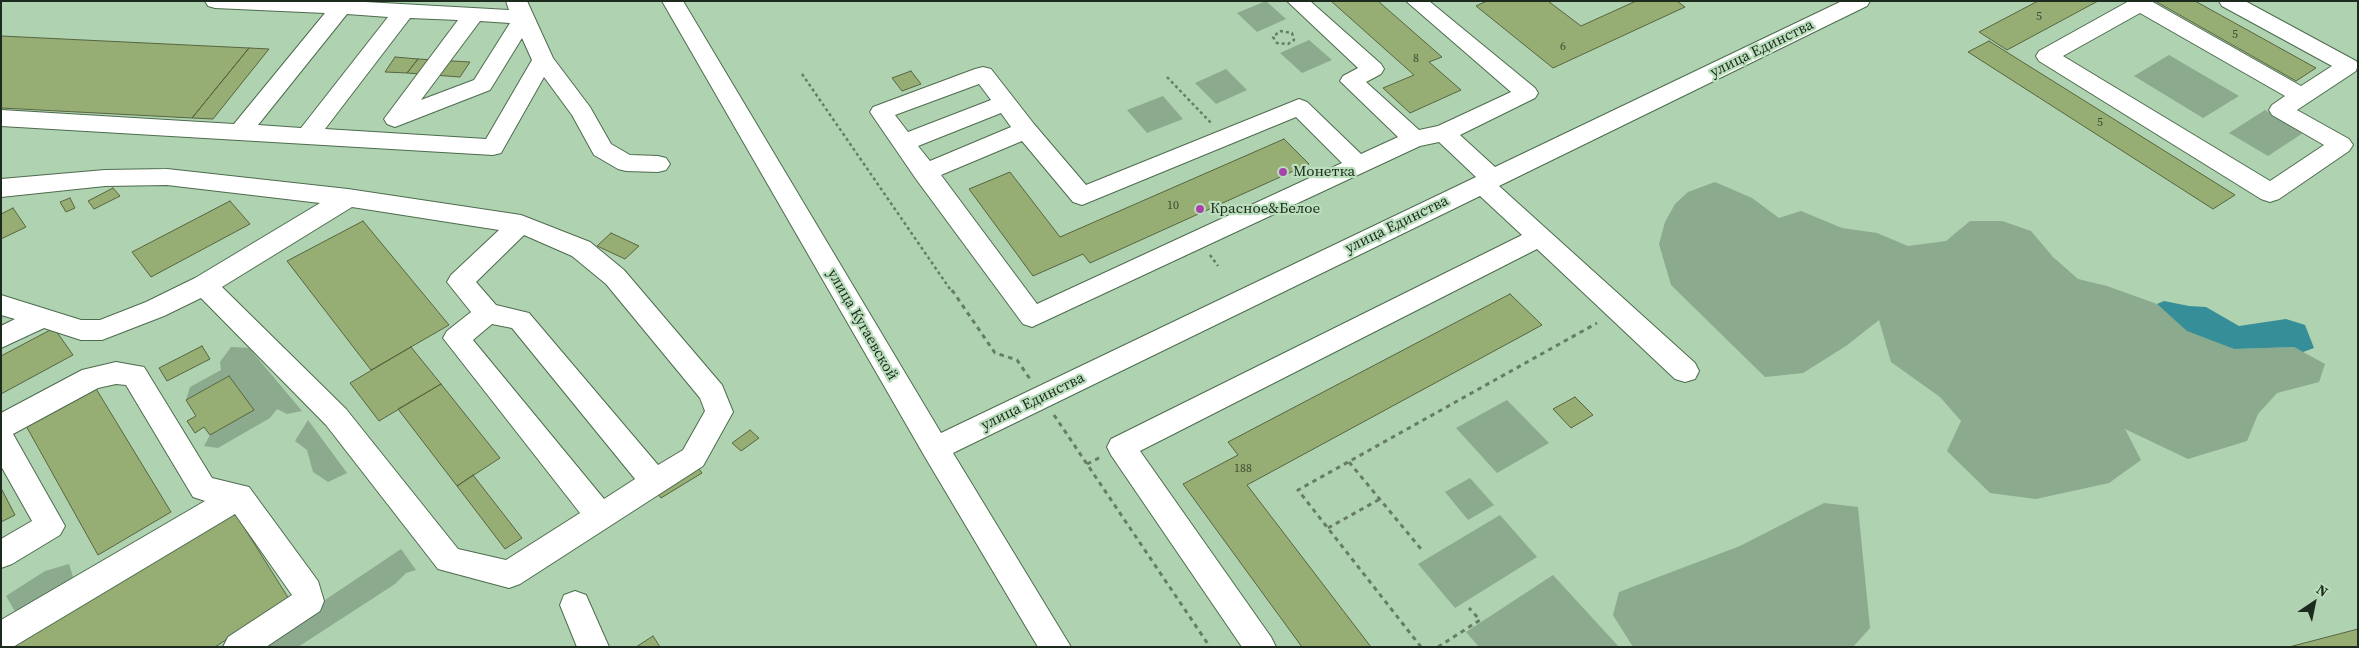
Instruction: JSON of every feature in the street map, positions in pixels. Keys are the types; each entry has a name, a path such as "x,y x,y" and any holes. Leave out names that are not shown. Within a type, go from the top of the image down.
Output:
{"street":[{"path":"215,1 474,14 520,9"},
{"name":"улица Кугаевской","path":"672,1 935,449 1054,647"},
{"path":"1297,1 1373,69 1351,80 1414,139"},
{"path":"1359,166 1299,107 1082,196 1026,130 983,74 881,112 924,173 1032,317 1359,166 1414,139 1444,133 1527,93 1416,1"},
{"name":"улица Единства","path":"935,449 1860,1"},
{"path":"2229,1 2348,66 2280,110 2341,145 2270,193 2047,56 2140,4 2301,96"},
{"path":"241,131 341,8"},
{"path":"520,9 543,60 582,112 602,149 626,163 658,164"},
{"path":"395,119 482,85 520,9"},
{"path":"308,135 404,11"},
{"path":"379,140 474,14"},
{"path":"1,118 493,147 543,60"},
{"path":"903,143 1005,103"},
{"path":"924,173 1026,130"},
{"path":"1444,133 1487,182 1540,237 1685,371"},
{"path":"1,188 105,178 167,177 348,198 521,224 581,249 615,277 712,393 719,412 693,458 509,574 449,560 336,417 204,285"},
{"path":"1,305 81,330 102,330 154,309 204,285 348,198"},
{"path":"521,224 460,282 488,313 520,320 655,482"},
{"path":"1260,647 1121,447 1540,237"},
{"path":"488,313 456,338 600,516"},
{"path":"1,338 41,318"},
{"path":"1,426 92,378 116,373 134,375 203,488 239,496 307,591 309,601 239,647"},
{"path":"1,439 50,526 1,555"},
{"path":"3,629 239,496"},
{"path":"575,605 593,647"}],"path":[{"path":"1280,31 1288,32 1294,36 1294,40 1288,44 1277,43 1274,41 1274,34 1280,31"},
{"path":"802,74 995,353 1018,360 1210,647"},
{"path":"1167,77 1225,137"},
{"path":"1421,647 1298,490 1598,324 1591,317"},
{"path":"1349,462 1421,549"},
{"path":"1328,528 1380,499"},
{"path":"1438,647 1480,620 1469,608"}],"green space":[{"path":"1266,1 1286,19 1257,32 1237,13"},
{"path":"1309,40 1332,60 1302,73 1280,53"},
{"path":"2169,55 2239,96 2203,118 2134,76"},
{"path":"1226,69 1247,90 1216,104 1195,83"},
{"path":"1163,96 1183,119 1147,133 1127,110"},
{"path":"2265,110 2303,133 2268,156 2229,133"},
{"path":"1715,182 1752,198 1779,218 1801,211 1842,228 1877,233 1908,246 1946,241 1970,221 2002,221 2031,231 2053,257 2078,279 2107,286 2157,304 2188,331 2234,349 2294,347 2325,364 2319,382 2277,393 2258,414 2247,441 2188,459 2125,429 2141,460 2109,483 2036,499 1990,493 1947,451 1961,421 1940,397 1891,362 1879,320 1846,346 1803,373 1765,377 1671,285 1659,244 1665,222 1675,204 1688,192"},
{"path":"231,347 249,348 302,411 287,414 277,409 270,418 218,448 204,446 210,435 253,410 229,376 186,400 190,387 221,370 220,362"},
{"path":"1507,400 1549,443 1497,473 1456,428"},
{"path":"308,420 347,473 328,482 313,472 307,450 295,441"},
{"path":"1470,478 1494,505 1468,520 1445,492"},
{"path":"1824,503 1858,507 1870,628 1853,647 1633,647 1613,615 1619,592 1740,546"},
{"path":"1500,515 1537,557 1455,608 1418,564"},
{"path":"401,549 416,570 406,573 395,584 298,647 255,647"},
{"path":"69,564 73,577 52,593 16,613 6,596 45,571"},
{"path":"1553,575 1619,647 1479,647 1466,632"}],"water":[{"path":"2164,301 2206,307 2239,326 2286,319 2305,325 2314,348 2303,352 2294,347 2234,349 2187,331 2157,304"}],"building":[{"path":"1331,1 1378,1 1442,57 1429,62 1461,90 1410,113 1383,88 1414,75"},
{"path":"1487,1 1548,1 1581,26 1636,1 1677,1 1685,7 1553,68 1476,6"},
{"path":"2038,1 2098,1 2007,50 1979,32"},
{"path":"2155,1 2195,1 2316,68 2296,81"},
{"path":"1,36 249,48 192,118 1,108"},
{"path":"1989,41 2235,195 2213,209 1968,52"},
{"path":"249,48 269,49 213,119 192,118"},
{"path":"395,57 418,59 407,73 385,72"},
{"path":"418,59 470,62 460,77 407,73"},
{"path":"911,71 921,84 902,91 892,78"},
{"path":"1284,139 1309,164 1090,263 1083,254 1033,276 969,189 1010,172 1060,237"},
{"path":"113,188 120,196 94,209 88,201"},
{"path":"70,198 75,208 66,212 60,202"},
{"path":"230,201 250,224 151,277 132,252"},
{"path":"13,208 26,227 1,239 1,214"},
{"path":"363,221 449,325 371,370 287,261"},
{"path":"611,233 639,246 625,259 597,246"},
{"path":"1510,294 1542,325 1247,485 1371,647 1302,647 1183,484 1238,455 1228,442"},
{"path":"54,328 73,355 1,394 1,356"},
{"path":"202,346 210,359 167,381 159,368"},
{"path":"411,347 441,384 379,421 350,383"},
{"path":"229,376 254,410 210,435 204,427 195,433 187,421 196,416 186,400"},
{"path":"441,384 500,458 457,486 398,409"},
{"path":"95,387 171,512 98,555 25,424"},
{"path":"1575,397 1593,415 1571,428 1553,409"},
{"path":"750,430 759,438 741,451 732,443"},
{"path":"694,462 702,473 661,498 653,488"},
{"path":"473,475 522,538 505,549 457,486"},
{"path":"1,488 15,515 1,522"},
{"path":"235,513 289,599 215,647 11,647"},
{"path":"2358,629 2358,647 2289,647"},
{"path":"653,636 660,647 636,647"}],"place":[{"name":"Монетка","path":"1283,172"},
{"name":"Красное&Белое","path":"1200,209"}]}
